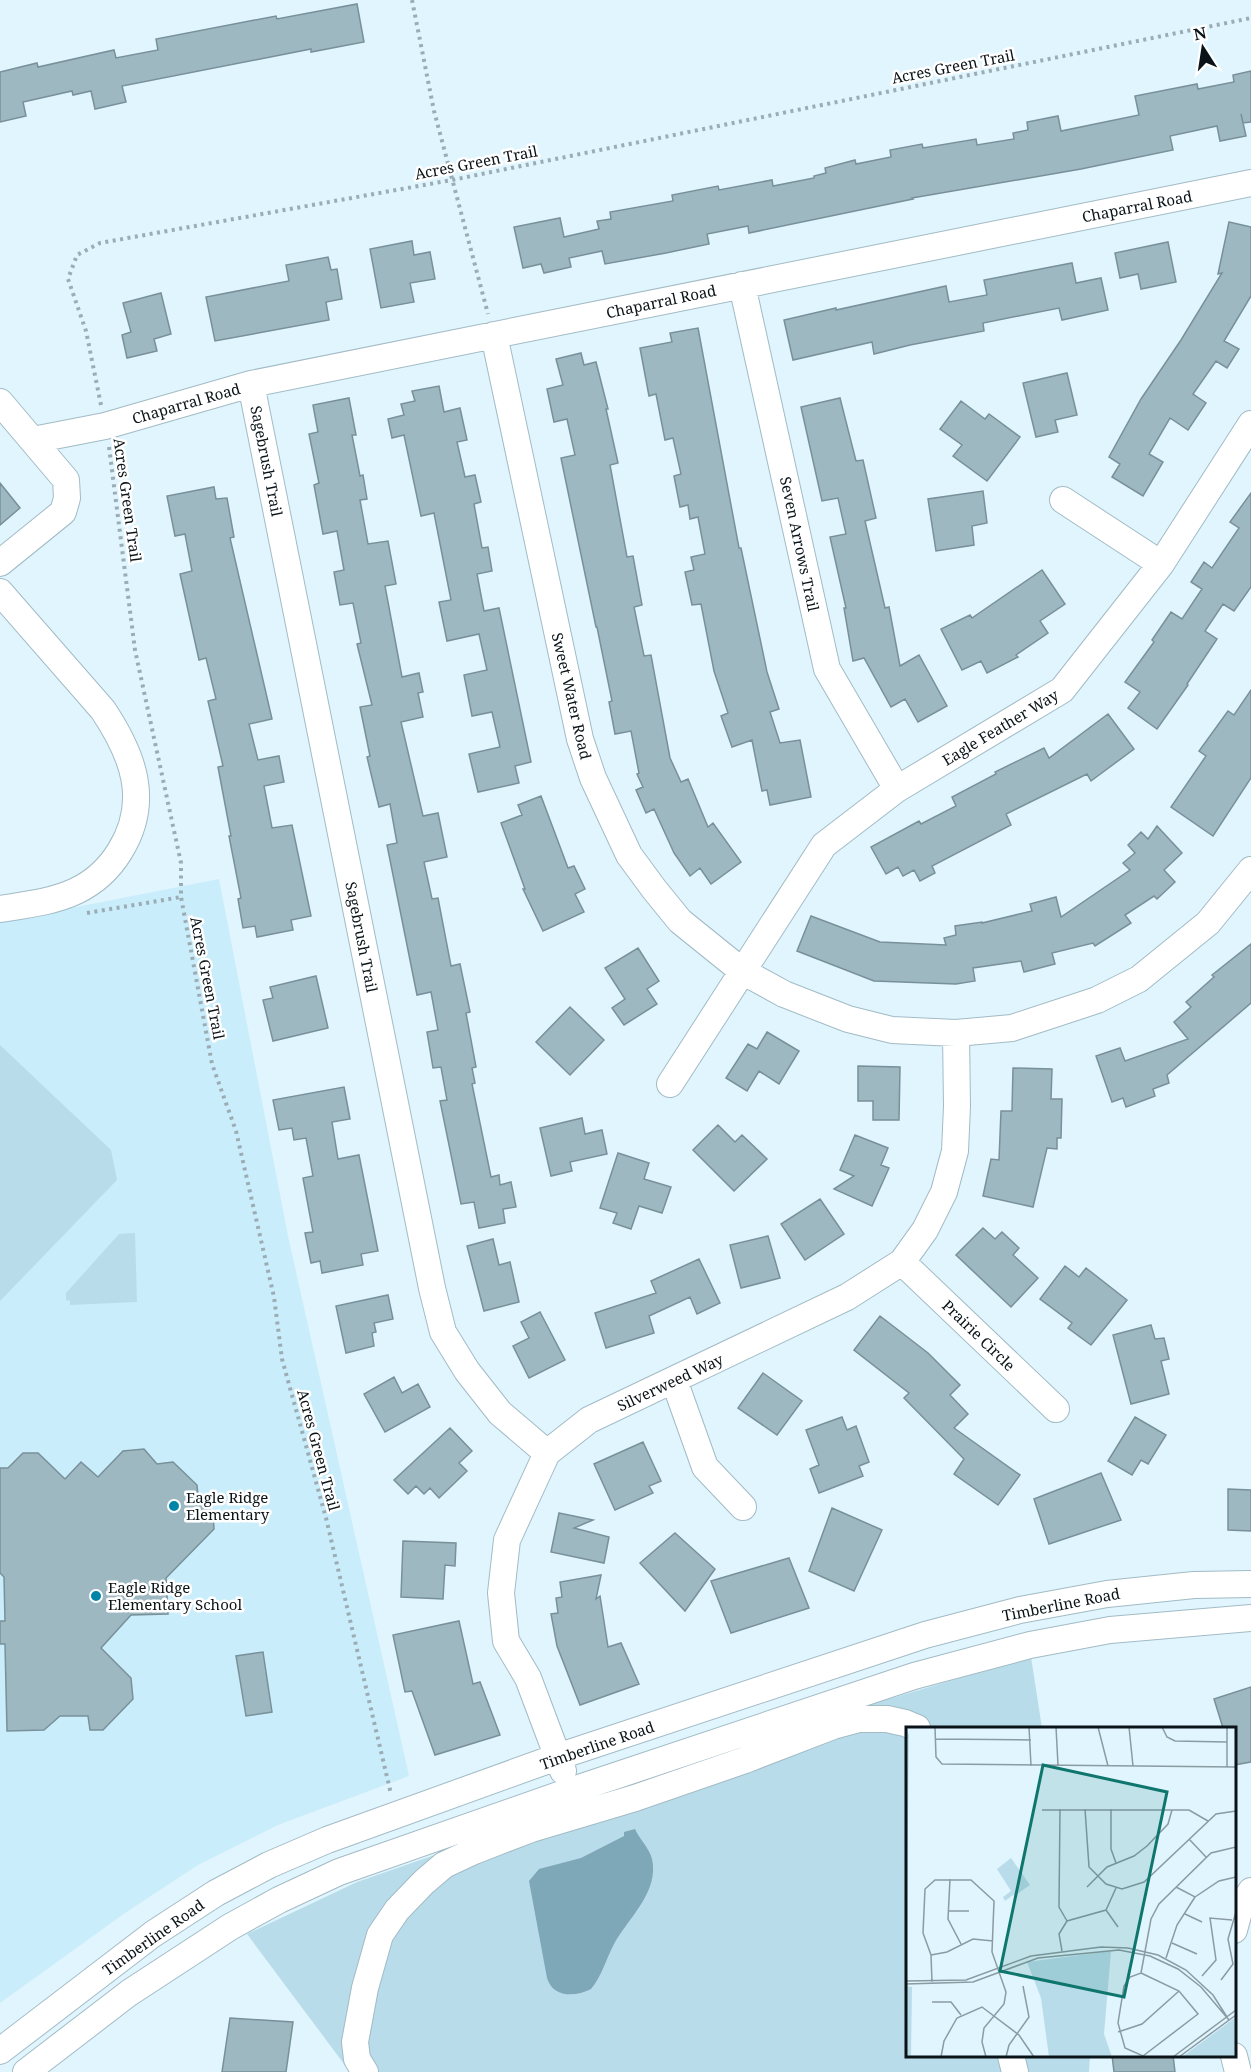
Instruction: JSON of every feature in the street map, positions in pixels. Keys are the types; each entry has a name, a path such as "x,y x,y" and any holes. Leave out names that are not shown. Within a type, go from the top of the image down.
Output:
{"street":[{"name":"Chaparral Road","path":"33,440 105,426 251,384 1251,183"},
{"name":"Seven Arrows Trail","path":"742,285 827,669 897,789"},
{"name":"Sweet Water Road","path":"494,335 577,727 593,778 629,855 654,889 680,921 742,971 784,994 848,1019 892,1029 956,1033 1012,1028 1097,1000 1139,979 1208,923 1251,870"},
{"name":"Sagebrush Trail","path":"251,384 429,1276 443,1332 466,1371 500,1413 547,1454"},
{"path":"0,402 66,480 67,498 63,512 0,563"},
{"name":"Eagle Feather Way","path":"670,1084 824,845 897,789 1062,690 1161,564 1251,424"},
{"path":"1063,500 1161,564"},
{"path":"0,592 103,710 119,735 130,761 137,794 135,816 126,842 112,864 96,880 75,891 49,899 0,909"},
{"name":"Silverweed Way","path":"570,1791 528,1678 506,1641 501,1593 507,1540 547,1454 589,1420 848,1297 902,1262 925,1230 944,1192 955,1151 956,1033"},
{"name":"Prairie Circle","path":"902,1262 1056,1409"},
{"path":"674,1380 705,1467 743,1507"},
{"name":"Timberline Road","path":"0,2051 153,1934 216,1893 278,1861 327,1840 558,1757 925,1635 1020,1610 1107,1594 1194,1585 1251,1584"},
{"path":"26,2072 129,1993 230,1927 279,1900 339,1872 570,1791 914,1676 1030,1645 1110,1630 1251,1618"},
{"path":"365,2072 357,2059 355,2042 365,1988 380,1935 398,1910 424,1882 444,1865 531,1828 635,1798 745,1761 833,1726 859,1719 887,1719 915,1727"},
{"path":"1236,1923 1240,1908 1251,1891"},
{"path":"1011,2057 1015,2072"},
{"path":"1234,2057 1238,2072"}],"path":[{"path":"412,0 434,111 494,335"},
{"name":"Acres Green Trail","path":"396,1816 326,1518 282,1359 274,1297 236,1131 212,1064 181,897 181,863 135,650 105,426 87,331 68,279 77,255 100,243 452,180 1251,18"},
{"path":"78,914 181,897"}],"shaded area":[{"name":"Eagle Ridge Elementary","path":"219,879 288,1236 409,1776 278,1825 198,1865 125,1913 0,2003 0,922"},
{"path":"0,1045 111,1150 117,1180 0,1301"},
{"path":"135,1233 137,1302 70,1305 70,1301 66,1300 66,1293 119,1234"},
{"path":"1031,1657 1042,1727 906,1727 906,2057 1090,2057 1089,2072 350,2072 247,1934 357,1882 855,1709"},
{"path":"635,1829 649,1851 653,1866 650,1887 645,1898 619,1935 591,1989 572,1994 559,1992 550,1985 547,1978 529,1881 539,1869 581,1858 624,1836 624,1832"}],"building":[{"path":"357,4 364,42 311,52 311,49 122,86 126,102 95,109 91,91 73,95 72,91 23,102 26,116 0,122 0,72 37,63 38,67 114,50 116,58 158,50 156,39 276,16 277,19"},
{"path":"1251,71 1251,122 1243,123 1246,136 1220,141 1217,126 1170,136 1173,150 1081,169 912,198 749,233 748,226 707,234 709,244 605,264 602,251 569,258 571,267 544,273 541,264 523,268 514,227 560,218 564,237 599,229 597,221 611,219 610,212 673,201 672,195 718,186 719,190 772,180 773,186 814,178 814,176 826,173 825,168 855,160 856,164 891,157 890,150 922,144 923,148 976,139 977,145 1014,139 1013,133 1028,130 1027,122 1058,116 1061,131 1139,115 1135,96 1197,84 1198,89 1234,82 1233,75"},
{"path":"1229,222 1251,227 1251,296 1224,341 1239,349 1227,368 1216,361 1193,394 1206,403 1188,430 1170,418 1149,454 1163,462 1143,496 1112,477 1120,464 1109,457 1141,399 1222,273 1218,274"},
{"path":"412,241 414,255 430,252 435,279 410,283 414,302 381,308 370,249"},
{"path":"1168,242 1176,282 1141,289 1138,274 1120,278 1115,253"},
{"path":"328,257 331,270 337,269 342,299 326,302 329,320 215,341 206,297 289,281 286,265"},
{"path":"1072,263 1076,283 1101,278 1108,310 1062,320 1059,308 983,323 984,331 874,354 872,342 793,360 784,320 946,286 949,302 987,295 984,280"},
{"path":"161,293 171,334 154,339 157,351 127,358 122,335 131,332 123,303"},
{"path":"698,328 739,548 741,548 767,672 779,709 770,712 780,743 800,740 811,797 770,805 767,790 762,791 752,740 732,747 721,716 728,713 714,671 701,604 692,605 685,572 694,570 691,557 705,554 698,517 690,519 688,505 680,507 674,476 681,474 673,438 665,440 656,394 649,396 640,348 672,342 670,333"},
{"path":"581,353 584,365 596,362 608,409 606,409 618,463 610,465 627,557 633,556 642,605 634,607 644,656 651,655 670,758 681,782 688,779 708,827 713,823 741,862 711,884 700,868 690,876 674,853 654,809 646,813 636,790 643,787 637,774 639,773 631,731 615,734 609,702 612,701 561,458 575,455 567,419 554,422 547,389 563,385 556,359"},
{"path":"1067,373 1077,415 1055,420 1058,432 1036,437 1023,383"},
{"path":"439,386 444,412 460,408 467,440 457,442 465,477 475,475 481,502 474,504 482,548 488,547 492,571 477,574 484,611 499,608 531,762 515,766 519,783 478,792 469,754 500,747 492,712 472,716 464,675 487,670 479,634 447,641 439,602 451,600 434,513 421,516 404,435 392,438 388,419 404,415 401,404 415,401 412,391"},
{"path":"349,398 356,435 352,435 367,499 360,500 368,544 388,541 396,584 385,586 402,677 419,673 423,692 418,693 423,717 401,722 423,816 438,813 447,857 424,862 432,899 438,898 451,966 460,964 470,1012 466,1013 476,1067 472,1068 475,1083 472,1084 491,1177 499,1175 500,1185 511,1182 516,1207 503,1209 505,1223 479,1228 474,1202 461,1204 440,1101 447,1100 441,1067 433,1068 427,1032 438,1030 431,992 417,995 387,845 397,843 390,804 379,807 367,757 370,756 360,707 372,705 357,644 361,643 353,603 340,605 334,572 344,570 337,531 323,534 314,485 319,483 309,434 318,432 313,405"},
{"path":"840,398 856,461 863,460 876,518 865,521 885,608 889,607 900,666 919,655 947,706 918,722 905,699 891,707 864,658 853,661 844,608 846,608 830,537 846,534 838,498 822,501 801,407"},
{"path":"961,401 985,419 989,414 1020,437 987,481 953,456 962,445 940,429"},
{"path":"0,483 20,508 0,525"},
{"path":"214,487 216,499 227,498 234,537 230,538 272,719 249,724 258,760 279,756 284,782 264,786 272,828 292,825 311,916 291,920 293,930 257,937 255,926 243,928 238,899 241,898 218,767 223,766 208,701 216,699 206,658 199,660 180,574 192,571 185,534 175,536 167,496"},
{"path":"983,491 987,523 972,526 974,545 936,551 928,499"},
{"path":"1251,493 1251,587 1234,611 1223,604 1205,631 1217,639 1157,729 1128,708 1140,692 1125,682 1154,642 1152,640 1171,612 1182,619 1202,589 1191,582 1204,562 1212,568 1239,528 1230,522"},
{"path":"1042,570 1065,604 1040,621 1048,633 1016,655 1018,657 987,673 981,661 962,670 941,629 970,615 972,618"},
{"path":"1251,690 1251,778 1213,836 1171,807 1206,756 1199,751 1228,711 1234,715"},
{"path":"1108,714 1134,749 1091,781 1087,774 1006,814 1011,825 932,866 935,873 920,881 914,870 903,876 898,867 886,874 871,847 919,821 921,824 956,806 952,797 996,774 995,772 1044,748 1049,758"},
{"path":"541,796 568,868 574,866 585,889 575,894 584,912 543,931 523,889 525,889 501,823 522,815 518,805"},
{"path":"1157,826 1182,853 1164,870 1175,882 1157,899 1154,896 1125,915 1131,923 1095,946 1093,943 1052,953 1055,964 1024,972 1021,961 973,968 975,981 956,984 874,981 797,951 811,916 880,942 946,945 944,938 956,935 955,926 982,923 1032,911 1030,904 1056,897 1061,917 1130,870 1123,863 1135,853 1128,845 1141,832 1148,839"},
{"path":"1251,944 1251,1003 1167,1075 1169,1083 1153,1089 1155,1096 1126,1107 1123,1098 1112,1102 1096,1056 1120,1048 1125,1061 1188,1039 1174,1022 1191,1007 1186,1002 1214,977 1212,975"},
{"path":"638,948 659,981 647,989 657,1004 624,1025 612,1008 625,999 605,968"},
{"path":"316,976 328,1028 273,1041 263,1000 273,998 270,987"},
{"path":"570,1007 604,1040 570,1075 536,1042"},
{"path":"767,1032 799,1051 779,1084 759,1071 747,1091 726,1078 748,1044 757,1049"},
{"path":"858,1066 900,1067 899,1120 873,1120 873,1101 858,1101"},
{"path":"1013,1068 1052,1069 1051,1099 1062,1099 1061,1138 1057,1138 1057,1149 1047,1148 1033,1207 983,1196 991,1159 999,1160 1001,1111 1012,1111"},
{"path":"344,1087 350,1119 332,1122 338,1159 359,1155 378,1251 361,1254 363,1265 322,1273 320,1261 311,1263 305,1233 313,1232 303,1178 313,1176 306,1138 294,1140 292,1128 279,1130 273,1100"},
{"path":"582,1118 585,1134 602,1130 607,1154 570,1162 572,1171 551,1176 540,1128"},
{"path":"718,1125 735,1142 742,1135 767,1159 734,1191 693,1150"},
{"path":"855,1135 888,1148 881,1165 889,1168 872,1206 834,1189 854,1176 840,1170"},
{"path":"618,1153 649,1163 644,1179 671,1187 662,1213 639,1206 631,1229 613,1223 617,1213 600,1208"},
{"path":"820,1199 844,1234 805,1260 781,1224"},
{"path":"983,1228 995,1239 1002,1232 1019,1248 1013,1255 1038,1278 1011,1307 956,1255"},
{"path":"768,1236 780,1278 741,1288 730,1245"},
{"path":"493,1239 499,1265 510,1262 519,1302 484,1311 467,1246"},
{"path":"699,1259 720,1303 697,1314 690,1297 649,1316 654,1333 606,1348 595,1313 656,1293 651,1281"},
{"path":"1065,1266 1079,1277 1086,1268 1127,1300 1091,1345 1068,1328 1072,1323 1040,1299"},
{"path":"388,1295 393,1319 374,1323 376,1332 372,1333 374,1346 346,1353 336,1306"},
{"path":"540,1312 565,1360 529,1378 513,1346 529,1338 521,1322"},
{"path":"880,1316 928,1353 960,1385 950,1395 968,1414 954,1428 1020,1475 998,1505 954,1474 964,1459 904,1398 909,1393 854,1350"},
{"path":"1151,1325 1155,1339 1164,1338 1169,1359 1161,1361 1169,1394 1131,1404 1113,1335"},
{"path":"763,1373 802,1401 777,1435 738,1408"},
{"path":"394,1377 402,1393 418,1384 430,1407 385,1432 364,1394"},
{"path":"842,1417 847,1430 856,1426 869,1462 859,1466 863,1476 819,1493 810,1469 819,1465 806,1430"},
{"path":"1135,1417 1166,1435 1148,1464 1141,1460 1132,1475 1108,1461"},
{"path":"450,1428 472,1451 459,1463 467,1471 439,1498 430,1488 424,1494 416,1486 408,1494 394,1480"},
{"path":"643,1442 661,1481 649,1486 653,1493 615,1510 594,1464"},
{"path":"144,1449 157,1464 173,1462 197,1485 198,1496 213,1513 214,1529 166,1578 168,1614 131,1615 101,1648 131,1678 133,1699 103,1730 90,1730 88,1716 60,1716 44,1730 7,1731 5,1644 0,1644 0,1621 5,1621 4,1577 0,1573 0,1468 8,1468 23,1453 38,1453 65,1479 81,1462 98,1477 123,1451"},
{"path":"1101,1473 1121,1520 1049,1544 1034,1499"},
{"path":"1228,1489 1251,1490 1251,1531 1228,1530"},
{"path":"832,1508 882,1530 854,1591 809,1571"},
{"path":"559,1513 593,1520 574,1528 609,1537 604,1563 551,1552"},
{"path":"675,1533 715,1569 685,1611 640,1563"},
{"path":"403,1541 456,1543 455,1566 445,1565 443,1599 401,1597"},
{"path":"789,1558 809,1608 731,1633 711,1581"},
{"path":"601,1575 596,1599 600,1596 608,1647 621,1643 639,1684 580,1705 557,1646 551,1614 558,1613 556,1598 562,1597 560,1582"},
{"path":"459,1621 473,1684 480,1682 500,1735 435,1755 412,1691 405,1692 393,1635"},
{"path":"263,1652 272,1712 246,1716 236,1656"},
{"path":"1251,1687 1251,1762 1236,1765 1236,1727 1223,1727 1214,1699"},
{"path":"230,2018 293,2022 286,2072 222,2072"},
{"path":"1112,2057 1173,2057 1175,2072 1114,2072"}],"place":[{"name":"Eagle Ridge Elementary","path":"174,1506"},
{"name":"Eagle Ridge Elementary School","path":"96,1596"}]}
